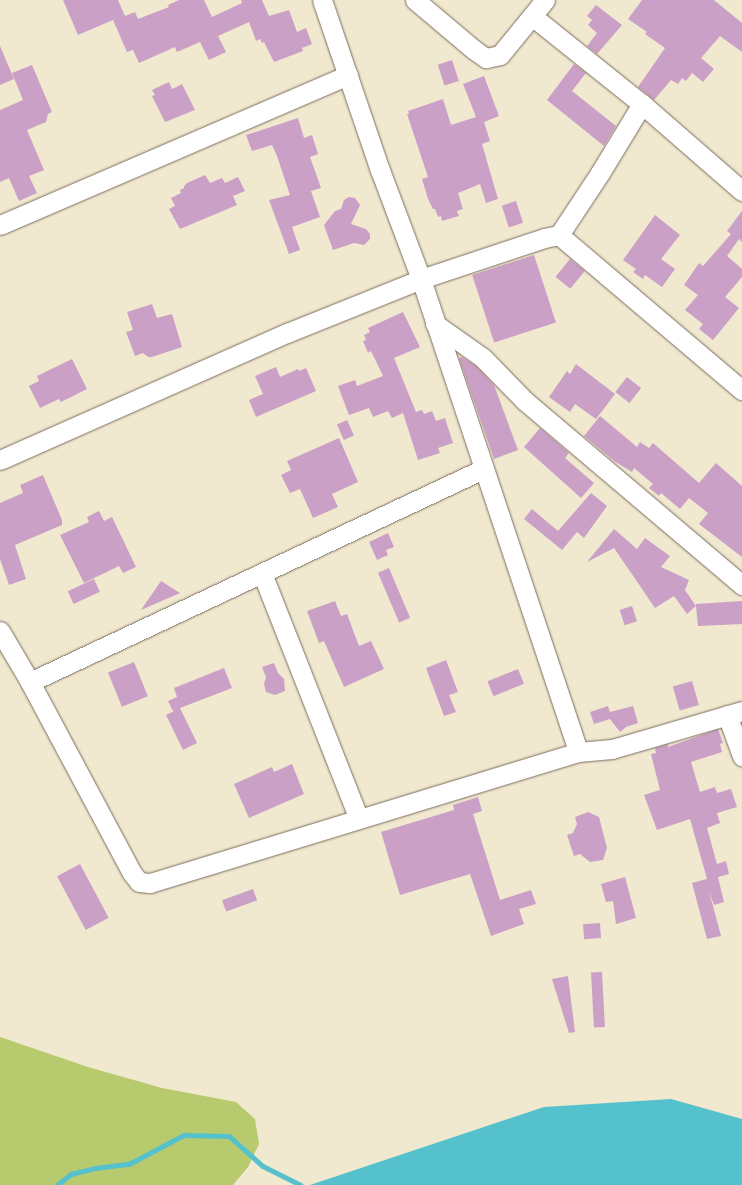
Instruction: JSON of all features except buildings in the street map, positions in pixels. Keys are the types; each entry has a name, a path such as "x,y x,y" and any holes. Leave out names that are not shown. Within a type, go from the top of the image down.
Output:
{"street":[{"path":"322,0 380,170 421,279 578,752"},
{"path":"415,0 473,49 486,58 500,55 545,0"},
{"path":"532,16 642,104 742,191"},
{"path":"0,224 348,75"},
{"path":"0,460 287,333 421,279 559,235 600,173 642,104"},
{"path":"559,235 742,390"},
{"path":"435,324 483,358 531,406 742,585"},
{"path":"30,682 483,469"},
{"path":"262,573 359,819"},
{"path":"0,631 30,682 132,873 139,882 150,883 578,752 612,749 735,713 742,756"}],"green space":[{"path":"0,1037 88,1067 162,1088 236,1102 255,1119 259,1144 248,1167 233,1185 0,1185"}],"water":[{"path":"671,1099 742,1119 742,1185 310,1185 544,1107"}],"waterway":[{"path":"57,1185 71,1174 95,1168 129,1164 184,1135 229,1136 263,1166 301,1185"}]}
